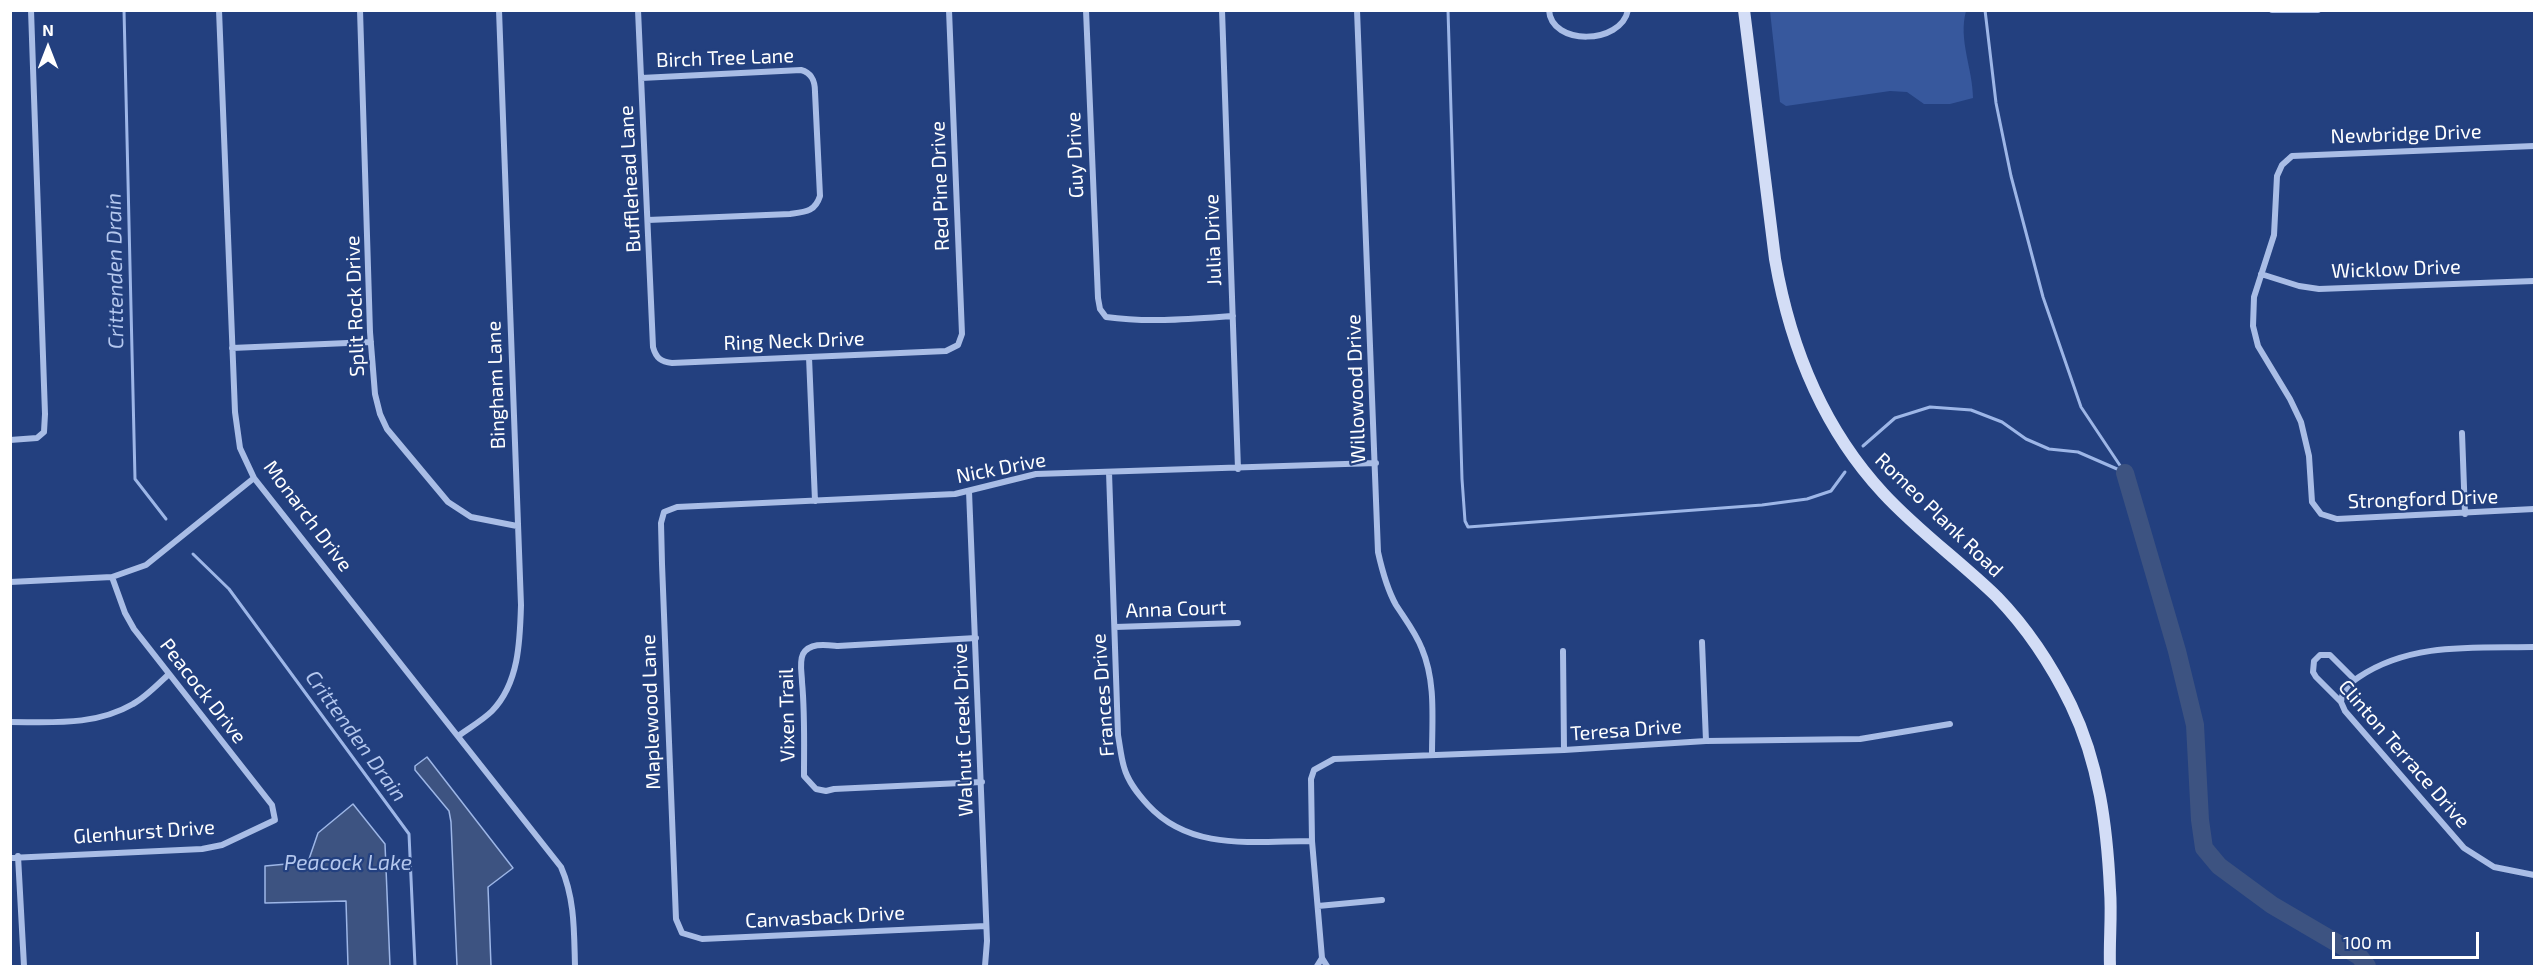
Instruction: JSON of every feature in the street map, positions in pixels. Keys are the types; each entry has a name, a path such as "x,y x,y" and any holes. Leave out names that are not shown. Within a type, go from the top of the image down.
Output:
{"main road":[{"name":"Romeo Plank Road","path":"1744,10 1775,259 1786,319 1797,351 1827,416 1858,465 1903,513 1969,571 2011,612 2048,664 2071,705 2092,761 2101,796 2110,891 2110,966"}],"street":[{"path":"10,440 37,438 44,432 31,10"},
{"name":"Monarch Drive","path":"219,10 235,412 240,448 254,478 561,867 569,887 574,924 575,966"},
{"name":"Split Rock Drive","path":"360,10 371,342 375,394 380,414 387,429 448,502 471,517 517,526"},
{"name":"Bingham Lane","path":"458,736 492,711 504,695 520,645 499,10"},
{"name":"Bufflehead Lane","path":"638,10 653,347"},
{"name":"Red Pine Drive","path":"946,351 958,345 962,334 949,10"},
{"name":"Guy Drive","path":"1086,10 1100,309 1106,316 1118,318 1164,320 1233,316"},
{"name":"Julia Drive","path":"1222,10 1238,468"},
{"name":"Willowood Drive","path":"1357,10 1378,552 1382,572 1395,602 1422,648 1428,669 1432,695 1432,755"},
{"path":"1549,10 1554,26 1566,34 1611,33 1622,25 1628,10"},
{"path":"2272,10 2318,10"},
{"name":"Birch Tree Lane","path":"641,78 793,69 810,74 815,85 820,196 816,207 790,214 648,220"},
{"name":"Newbridge Drive","path":"2261,274 2274,235 2277,176 2282,165 2297,155 2535,146"},
{"name":"Wicklow Drive","path":"2261,274 2299,286 2319,288 2535,281"},
{"name":"Strongford Drive","path":"2261,274 2253,307 2255,337 2262,356 2290,399 2301,422 2308,445 2311,495 2316,509 2328,518 2337,519 2535,509"},
{"path":"232,348 371,342"},
{"name":"Ring Neck Drive","path":"653,347 658,358 663,362 672,363 946,351"},
{"path":"809,357 815,501"},
{"path":"2462,433 2465,514"},
{"name":"Nick Drive","path":"670,508 955,494 1036,474 1376,463"},
{"name":"Frances Drive","path":"1109,472 1118,735 1124,768 1136,792 1153,811 1174,828 1197,837 1221,841 1312,841"},
{"path":"10,582 112,577 146,565 254,478"},
{"name":"Walnut Creek Drive","path":"969,491 982,782 985,966"},
{"name":"Maplewood Lane","path":"670,508 661,516 661,524 676,919"},
{"name":"Peacock Drive","path":"112,577 134,629 272,805 275,820"},
{"name":"Anna Court","path":"1115,627 1238,623"},
{"name":"Vixen Trail","path":"976,638 838,646 823,644 811,647 803,654 801,667 804,776 816,789 826,791 982,782"},
{"path":"1702,642 1706,741"},
{"path":"2341,702 2345,689 2355,680 2383,663 2417,652 2535,646"},
{"path":"1563,651 1564,750"},
{"name":"Clinton Terrace Drive","path":"2355,680 2330,655 2320,655 2313,661 2313,672 2316,677 2341,702 2345,711 2464,848 2494,867 2535,875"},
{"path":"10,722 86,721 107,716 135,704 169,674"},
{"name":"Teresa Drive","path":"1312,841 1311,778 1314,770 1334,759 1564,750 1706,741 1860,739 1950,724"},
{"name":"Glenhurst Drive","path":"10,858 202,849 222,845 275,820"},
{"path":"1312,841 1322,958 1327,966"},
{"path":"18,856 24,966"},
{"path":"1318,906 1382,900"},
{"name":"Canvasback Drive","path":"676,919 682,933 702,939 986,926"},
{"path":"1317,966 1322,958"}],"shaded area":[{"path":"1770,11 1966,11 1964,33 1973,98 1950,104 1924,104 1907,92 1890,91 1786,106 1780,102"}],"water":[{"path":"427,757 513,868 488,887 491,966 457,966 451,822 449,811 415,770 415,766"},
{"name":"Peacock Lake","path":"353,804 385,844 390,966 348,966 346,901 265,903 265,866 308,862 318,833"}],"waterway":[{"name":"Crittenden Drain","path":"124,10 135,479 166,519"},
{"path":"1448,10 1462,479 1465,521 1468,527 1762,505 1807,499 1831,491 1845,472"},
{"path":"1985,10 1996,103 2011,176 2043,297 2081,407 2125,473"},
{"path":"1863,446 1895,418 1930,407 1971,410 2002,422 2026,439 2049,449 2078,452 2124,472"},
{"path":"2125,473 2177,651 2195,725 2200,820 2204,848 2219,866 2272,905 2359,956 2367,966"},
{"name":"Crittenden Drain","path":"193,554 229,589 409,834 415,966"}]}
